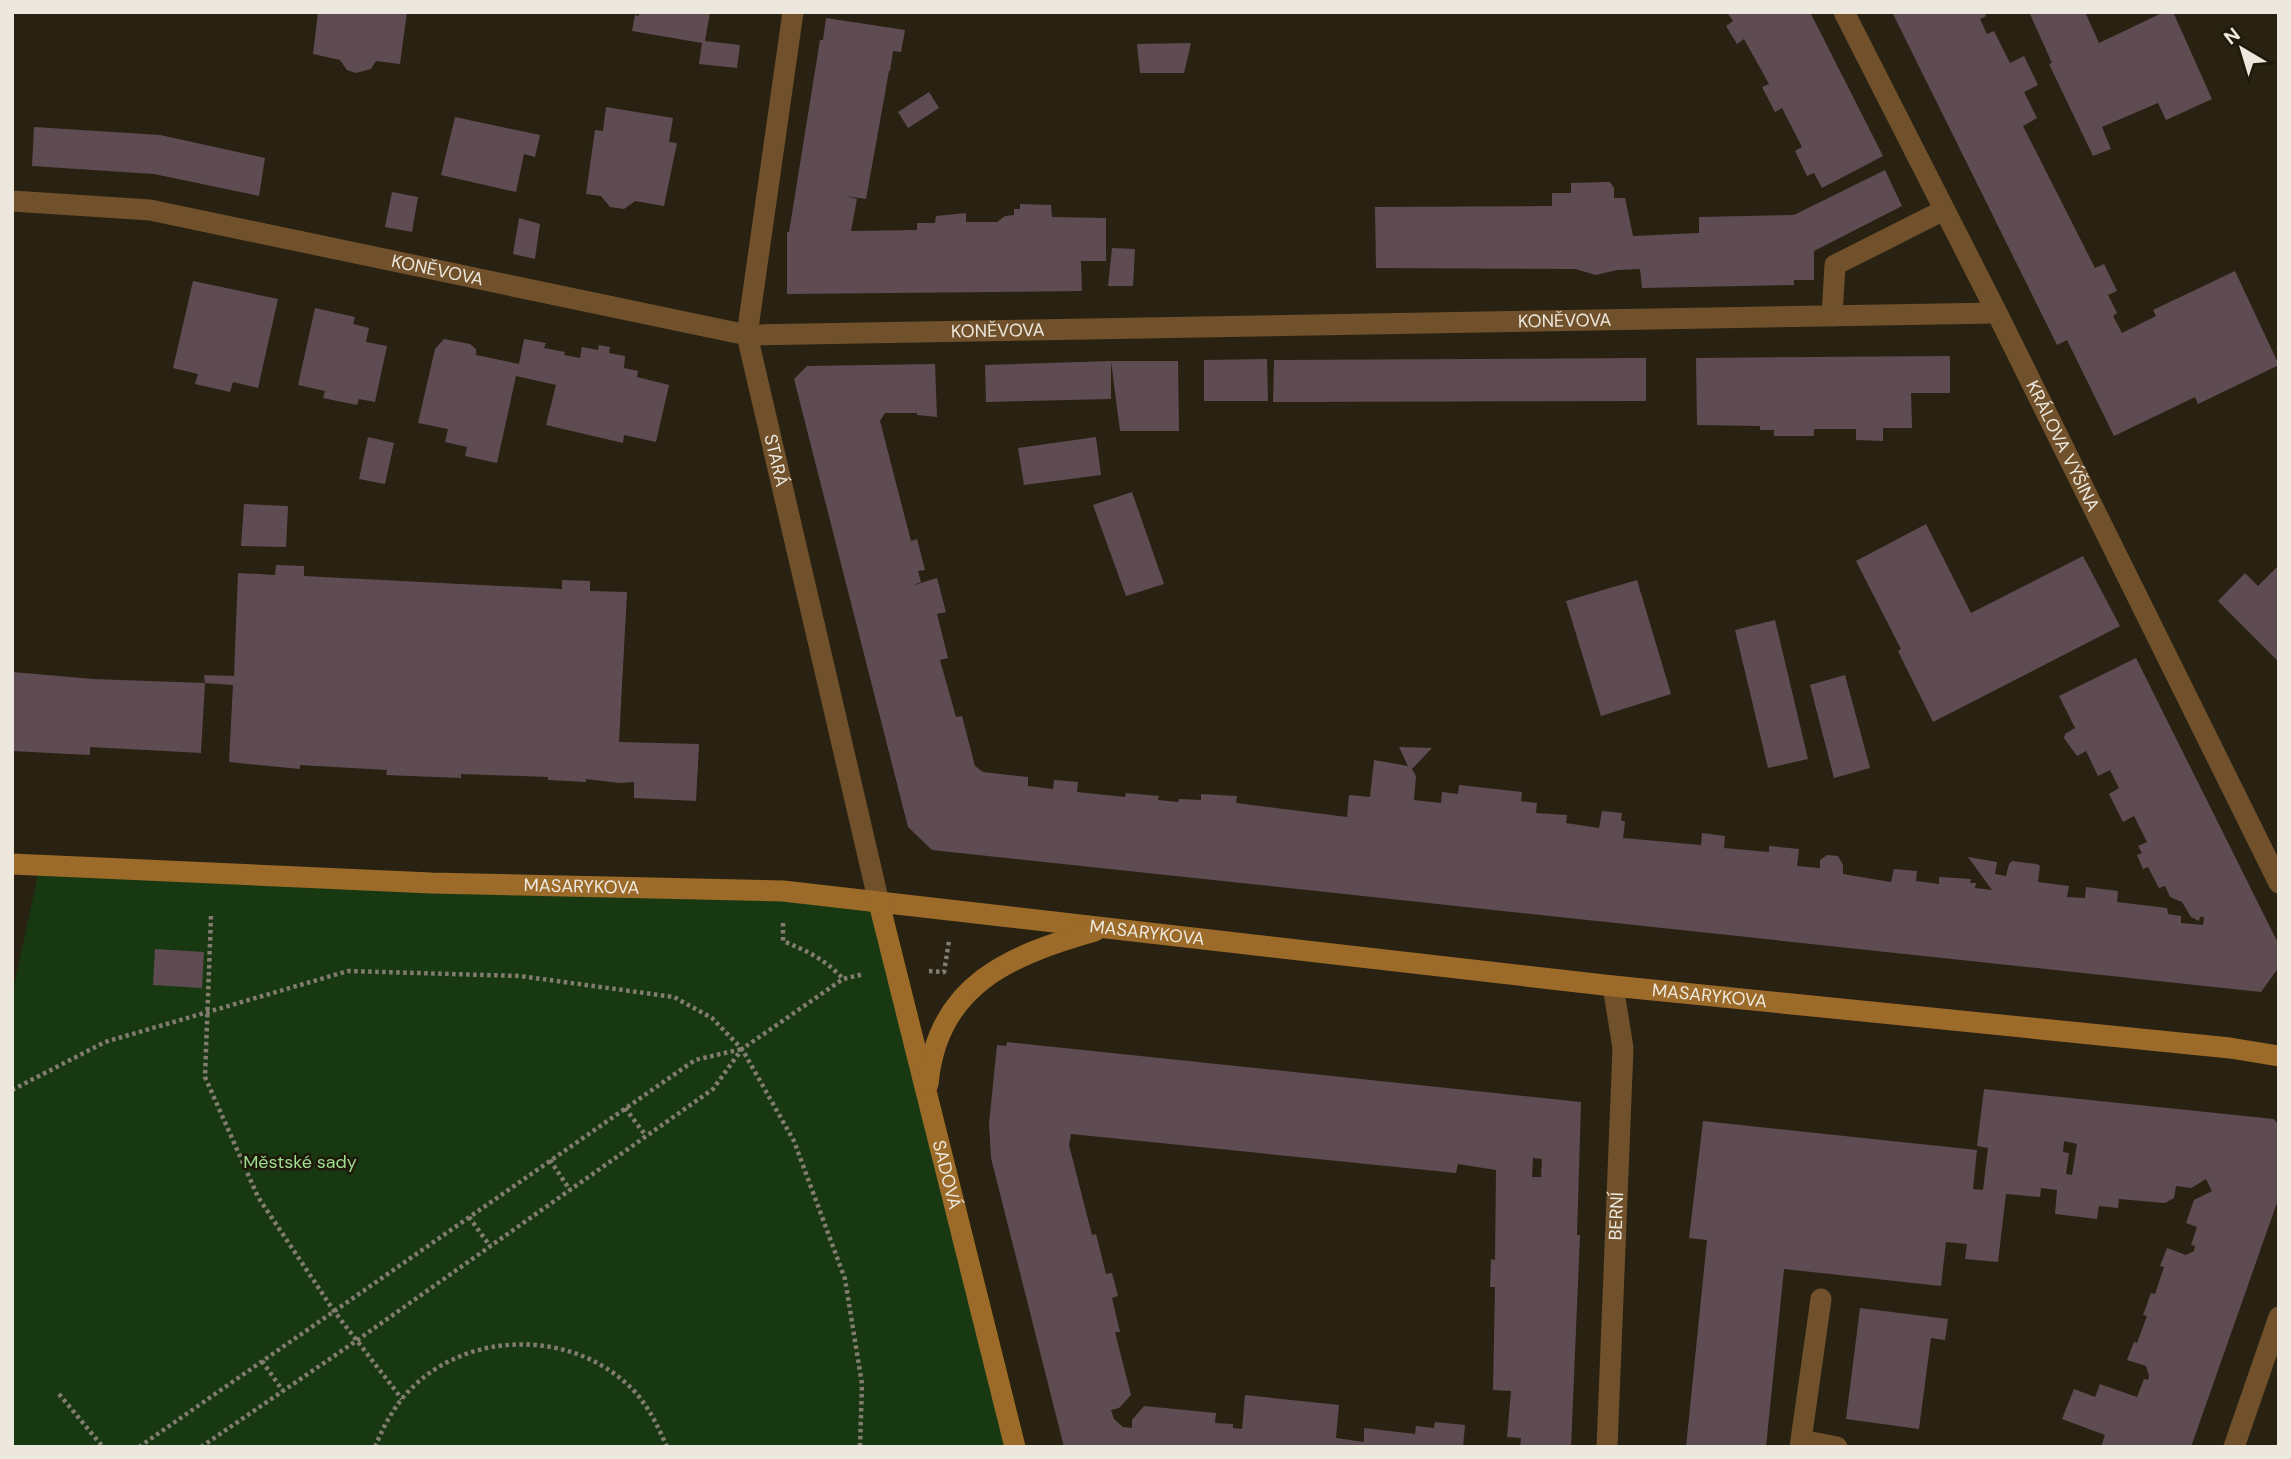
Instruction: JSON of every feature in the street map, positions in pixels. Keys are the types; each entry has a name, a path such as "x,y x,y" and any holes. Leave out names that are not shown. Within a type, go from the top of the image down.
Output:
{"street":[{"name":"STARÁ","path":"793,12 747,335 879,903"},
{"name":"KRÁLOVA VÝŠINA","path":"1844,12 1997,313 2279,883"},
{"name":"KONĚVOVA","path":"12,201 150,209 747,335 1997,313"},
{"path":"1832,316 1835,265 1944,209"},
{"name":"MASARYKOVA","path":"12,864 431,883 783,891 1613,986 2230,1048 2279,1056"},
{"name":"SADOVÁ","path":"879,903 1015,1447"},
{"path":"928,1096 930,1067 938,1038 952,1012 970,990 987,975 1025,954 1104,928"},
{"name":"BERNÍ","path":"1607,1447 1623,1048 1613,986"},
{"path":"1821,1299 1800,1443 1837,1447"},
{"path":"2234,1447 2279,1317"}],"path":[{"path":"211,916 205,1077 258,1197 356,1342 402,1399"},
{"path":"783,920 783,941 812,952 829,964 843,979"},
{"path":"928,971 944,972 950,938"},
{"path":"12,1090 105,1042 348,971 520,976 674,997 712,1018 742,1049 794,1141 845,1279 862,1384 860,1447"},
{"path":"201,1447 356,1342 713,1089 742,1049 843,979 872,973"},
{"path":"139,1447 695,1060 742,1049"},
{"path":"625,1108 646,1136"},
{"path":"550,1160 570,1190"},
{"path":"469,1217 490,1246"},
{"path":"375,1447 384,1426 402,1399 433,1371 471,1352 511,1343 554,1346 593,1360 627,1384 654,1416 667,1447"},
{"path":"262,1362 283,1391"},
{"path":"59,1394 103,1447"}],"green space":[{"name":"Městské sady","path":"40,865 879,903 1015,1447 12,1447 12,995"}],"building":[{"path":"318,12 407,12 400,64 376,61 371,69 356,73 347,70 340,60 313,54"},
{"path":"639,12 710,12 705,41 740,45 737,68 699,64 702,43 632,31 635,15 639,16"},
{"path":"1727,12 1810,12 1883,156 1822,188 1814,173 1807,176 1795,151 1802,147 1782,108 1775,112 1762,87 1769,84 1744,39 1737,44 1726,26 1733,21"},
{"path":"1892,12 1984,12 1986,16 1980,19 1987,34 1994,31 2010,63 2024,56 2038,85 2024,92 2037,118 2023,126 2095,268 2104,264 2117,291 2108,295 2117,313 2113,316 2122,333 2156,316 2153,310 2235,271 2279,365 2198,404 2195,397 2114,436 2067,340 2057,345"},
{"path":"2085,12 2099,43 2164,12 2173,12 2212,99 2166,120 2158,103 2102,127 2111,149 2093,156 2049,64 2052,63 2030,14"},
{"path":"826,18 905,30 901,52 893,51 866,199 846,196 857,199 851,231 917,230 917,223 935,223 936,216 966,213 966,222 997,222 1005,216 1014,215 1014,209 1020,209 1020,204 1051,205 1052,217 1106,218 1106,261 1081,261 1082,291 787,294 787,232"},
{"path":"1191,43 1184,73 1140,73 1137,44"},
{"path":"929,92 939,108 908,128 898,112"},
{"path":"606,107 673,118 669,142 677,143 664,206 635,201 624,209 610,207 601,196 586,194 595,130 603,131"},
{"path":"455,117 540,135 535,157 524,154 516,192 441,175"},
{"path":"34,127 160,135 265,158 259,196 154,174 32,166"},
{"path":"1885,170 1902,206 1814,251 1814,280 1794,280 1794,285 1642,288 1640,269 1617,270 1596,275 1575,269 1376,268 1375,207 1552,206 1552,193 1571,193 1571,183 1610,182 1614,188 1614,198 1625,198 1633,236 1699,233 1699,217 1794,215"},
{"path":"392,192 418,197 412,232 385,227"},
{"path":"519,218 540,224 535,259 513,254"},
{"path":"1112,248 1135,249 1133,286 1108,286"},
{"path":"193,281 278,299 258,388 233,382 230,392 195,384 198,374 173,368"},
{"path":"315,308 355,317 353,324 369,328 366,342 387,346 375,402 359,399 357,405 323,398 325,391 298,385"},
{"path":"444,339 470,344 476,349 476,355 519,364 524,339 546,343 544,348 580,358 582,347 598,350 599,345 610,347 609,353 625,356 624,368 638,371 637,377 669,385 656,442 624,435 623,443 546,425 556,385 516,376 497,463 465,456 467,447 445,442 448,429 418,423 435,349"},
{"path":"1950,356 1950,393 1911,393 1912,428 1883,428 1883,441 1856,440 1856,429 1814,429 1814,436 1774,436 1774,430 1760,430 1760,426 1697,425 1696,358"},
{"path":"1646,358 1646,401 1273,402 1274,360"},
{"path":"1267,359 1268,401 1204,401 1204,360"},
{"path":"1111,361 1178,361 1179,431 1120,431"},
{"path":"1111,361 1111,399 986,402 985,365"},
{"path":"935,364 937,417 917,413 885,413 880,421 911,541 917,539 925,570 918,571 921,582 911,586 937,578 946,612 937,614 948,658 940,660 956,717 962,716 975,766 983,772 1028,777 1028,786 1053,789 1054,780 1078,782 1077,792 1125,797 1126,793 1159,796 1158,800 1178,802 1179,799 1201,800 1201,794 1237,796 1236,803 1347,817 1349,795 1370,797 1374,760 1408,766 1399,747 1432,748 1412,769 1416,776 1414,800 1441,803 1442,792 1458,794 1459,785 1522,792 1521,801 1537,803 1536,813 1567,815 1566,823 1599,828 1602,811 1622,813 1621,820 1625,822 1623,838 1701,845 1702,833 1725,836 1724,848 1769,852 1769,846 1799,849 1797,866 1820,868 1820,860 1827,855 1838,856 1843,865 1843,874 1891,882 1894,869 1917,871 1916,881 1939,884 1939,877 1971,879 1970,883 1976,883 1975,888 1992,890 1968,857 1997,862 1995,874 2006,876 2012,861 2037,864 2040,866 2038,882 2069,886 2067,897 2085,898 2086,887 2118,891 2117,902 2167,908 2168,914 2181,916 2181,923 2203,925 2204,917 2200,917 2199,921 2191,917 2182,902 2170,897 2165,886 2159,888 2148,867 2143,869 2137,855 2142,853 2138,846 2147,842 2134,816 2123,822 2109,794 2119,788 2110,770 2098,776 2086,751 2077,756 2064,738 2065,734 2075,728 2059,696 2136,658 2279,945 2279,967 2261,992 932,850 908,827 794,379 807,366"},
{"path":"368,437 394,443 385,484 359,479"},
{"path":"1096,437 1101,475 1024,485 1018,448"},
{"path":"1132,492 1164,584 1126,596 1093,505"},
{"path":"244,504 288,506 286,547 241,546"},
{"path":"1926,524 1971,613 2083,556 2120,626 1933,722 1898,651 1901,649 1856,561"},
{"path":"276,565 304,566 304,576 562,589 562,580 590,581 590,591 627,592 619,742 699,744 696,801 634,798 634,782 586,779 586,782 548,780 548,777 461,774 461,778 386,775 387,770 300,765 300,769 229,762 233,685 205,683 204,675 234,676 238,573 275,575"},
{"path":"2277,567 2279,662 2218,601 2245,573 2258,586"},
{"path":"1637,580 1671,694 1601,716 1566,601"},
{"path":"1775,620 1808,759 1768,768 1735,630"},
{"path":"12,672 93,679 205,683 201,753 90,747 90,755 12,751"},
{"path":"1845,675 1870,768 1834,778 1810,685"},
{"path":"155,949 204,952 202,988 153,985"},
{"path":"1007,1042 1581,1102 1577,1235 1580,1235 1571,1447 1520,1447 1521,1438 1507,1437 1511,1391 1493,1390 1495,1287 1490,1287 1491,1259 1495,1260 1496,1170 1458,1164 1456,1173 1071,1134 1069,1145 1092,1235 1096,1234 1106,1274 1112,1273 1118,1296 1112,1298 1120,1332 1115,1332 1131,1395 1119,1408 1111,1410 1114,1419 1123,1427 1132,1428 1132,1420 1144,1406 1216,1413 1215,1423 1233,1424 1233,1428 1242,1429 1245,1395 1339,1405 1336,1438 1364,1442 1364,1428 1415,1434 1416,1426 1434,1428 1435,1422 1465,1425 1463,1447 1064,1447 991,1158 989,1124 997,1045 1006,1046","holes":["1533,1158 1542,1159 1541,1177 1532,1177"]},
{"path":"1984,1089 2274,1119 2279,1126 2279,1197 2191,1447 2101,1447 2105,1435 2062,1419 2074,1389 2095,1397 2100,1384 2137,1397 2144,1379 2148,1380 2146,1366 2127,1360 2147,1316 2143,1315 2151,1293 2155,1294 2164,1267 2160,1266 2167,1248 2186,1255 2194,1251 2195,1246 2191,1245 2197,1227 2186,1223 2194,1200 2212,1191 2206,1179 2191,1188 2176,1186 2174,1198 2165,1203 2119,1199 2118,1208 2099,1206 2097,1219 2055,1214 2057,1190 2041,1188 2040,1197 2006,1194 1998,1262 1965,1259 1967,1244 1946,1242 1941,1286 1784,1269 1766,1447 1686,1447 1707,1240 1689,1238 1703,1121 1977,1150 1973,1189 1983,1190 1988,1148 1977,1146","holes":["2064,1141 2077,1144 2072,1175 2066,1174 2069,1153 2063,1152"]},
{"path":"1860,1308 1948,1319 1945,1340 1931,1338 1919,1429 1846,1419"}]}
